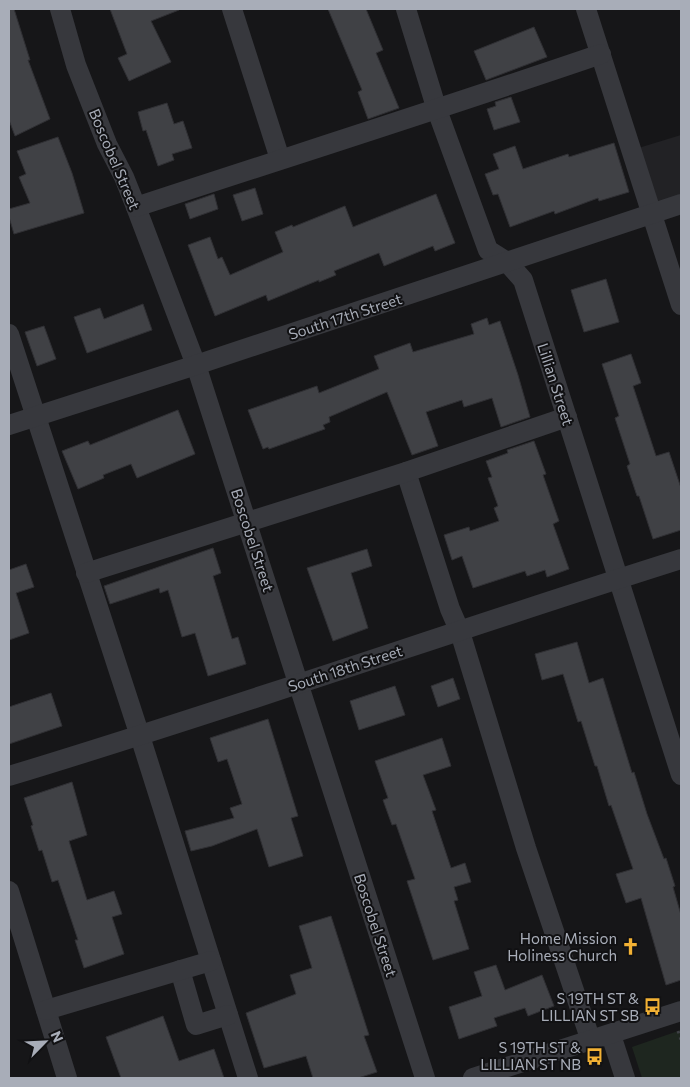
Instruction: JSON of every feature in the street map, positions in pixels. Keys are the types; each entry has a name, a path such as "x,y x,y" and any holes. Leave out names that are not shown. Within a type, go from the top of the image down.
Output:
{"street":[{"name":"Boscobel Street","path":"60,9 76,65 106,144 124,177 196,365 425,1078"},
{"path":"232,9 280,159"},
{"name":"Lillian Street","path":"406,9 437,110 488,250 507,262 524,280 681,775"},
{"path":"586,9 681,305"},
{"path":"136,207 280,159 437,110 601,54"},
{"name":"South 17th Street","path":"9,425 681,204"},
{"path":"9,334 140,736 248,1078"},
{"path":"86,573 406,472 567,417"},
{"path":"406,472 450,609 460,632 526,848 591,1041"},
{"name":"South 18th Street","path":"9,776 140,736 681,559"},
{"path":"9,891 67,1078"},
{"path":"46,1010 211,961"},
{"path":"180,970 196,1025 228,1014"},
{"path":"473,1078 681,1011"},
{"path":"610,1035 625,1078"}],"shaded area":[{"path":"681,135 681,204 652,213 632,150"},
{"path":"681,1030 681,1078 642,1078 632,1047"}],"building":[{"path":"9,9 14,9 30,60 28,60 50,119 15,136 9,120"},
{"path":"110,9 179,9 151,21 171,62 129,81 118,58 127,54"},
{"path":"328,9 366,9 383,50 376,53 399,108 368,119 358,92 362,90"},
{"path":"534,27 547,57 486,80 474,51"},
{"path":"511,97 520,122 494,130 487,109 496,106 495,102"},
{"path":"167,103 174,124 183,121 192,148 172,154 174,160 158,166 146,130 143,131 138,112"},
{"path":"58,137 72,173 84,213 14,234 9,217 9,209 30,203 19,177 26,174 17,151"},
{"path":"614,143 629,192 599,201 598,198 555,214 554,211 510,227 498,194 493,195 485,174 499,169 493,154 515,146 523,169 568,154 569,157"},
{"path":"255,188 263,214 242,221 233,195"},
{"path":"214,194 218,209 190,219 185,204"},
{"path":"436,194 455,243 435,251 433,246 384,266 379,253 334,271 336,275 319,282 319,280 268,301 266,295 215,316 188,245 210,237 218,259 222,257 230,275 283,252 275,232 292,225 293,227 345,206 353,227"},
{"path":"606,279 619,322 584,332 571,290"},
{"path":"143,304 152,330 87,353 74,317 100,308 104,319"},
{"path":"487,318 489,325 500,321 530,417 501,427 492,398 464,407 462,400 426,412 438,446 412,455 387,392 329,417 330,422 323,425 325,429 269,449 268,447 263,449 248,410 317,386 319,393 379,369 374,356 410,343 413,352 474,334 471,324"},
{"path":"44,326 56,359 37,366 25,332"},
{"path":"631,354 641,383 633,386 656,456 669,452 681,488 681,530 653,539 627,466 630,464 615,418 619,416 602,364"},
{"path":"178,410 195,454 137,478 131,464 103,475 104,478 78,489 62,451 88,441 90,445"},
{"path":"534,441 546,474 543,475 559,521 553,524 569,569 547,577 545,570 527,576 525,571 473,588 462,556 452,560 444,535 469,527 470,531 499,521 494,508 498,506 488,478 492,477 486,461 508,453 507,450"},
{"path":"213,548 221,573 213,576 232,639 238,637 246,664 208,676 195,633 182,637 168,590 160,593 159,588 110,604 104,586"},
{"path":"367,549 372,566 351,573 368,628 333,641 307,568"},
{"path":"26,564 34,587 16,593 29,633 9,640 9,570"},
{"path":"577,642 589,683 603,678 632,773 634,772 647,814 664,859 666,858 675,886 673,887 681,915 681,980 666,985 641,898 626,903 616,874 633,869 611,805 609,806 581,721 578,722 563,674 542,680 535,654"},
{"path":"453,678 460,699 438,707 431,686"},
{"path":"395,686 405,715 359,730 350,701"},
{"path":"51,693 62,726 9,744 9,707"},
{"path":"268,719 298,816 291,818 303,856 269,867 257,829 212,846 191,851 185,831 234,818 230,808 242,804 227,759 218,762 210,738"},
{"path":"442,738 451,766 423,775 436,810 432,811 451,868 465,863 471,882 454,887 458,900 454,901 469,949 433,960 407,881 415,879 396,824 392,825 383,800 388,798 375,761"},
{"path":"72,782 87,835 69,841 87,900 114,891 122,914 112,917 124,954 84,968 75,940 78,940 58,880 52,882 42,850 39,851 24,798"},
{"path":"331,916 369,1035 364,1036 377,1072 358,1078 313,1078 306,1056 264,1068 246,1013 296,994 290,975 312,968 299,926"},
{"path":"496,965 505,990 542,975 554,1006 528,1016 525,1008 494,1018 497,1026 459,1039 449,1007 482,996 474,972"},
{"path":"163,1016 179,1061 214,1049 224,1078 121,1078 106,1037"}],"place":[{"name":"Home Mission Holiness Church","path":"631,947"},
{"name":"S 19TH ST & LILLIAN ST SB","path":"653,1007"},
{"name":"S 19TH ST & LILLIAN ST NB","path":"595,1056"}]}
